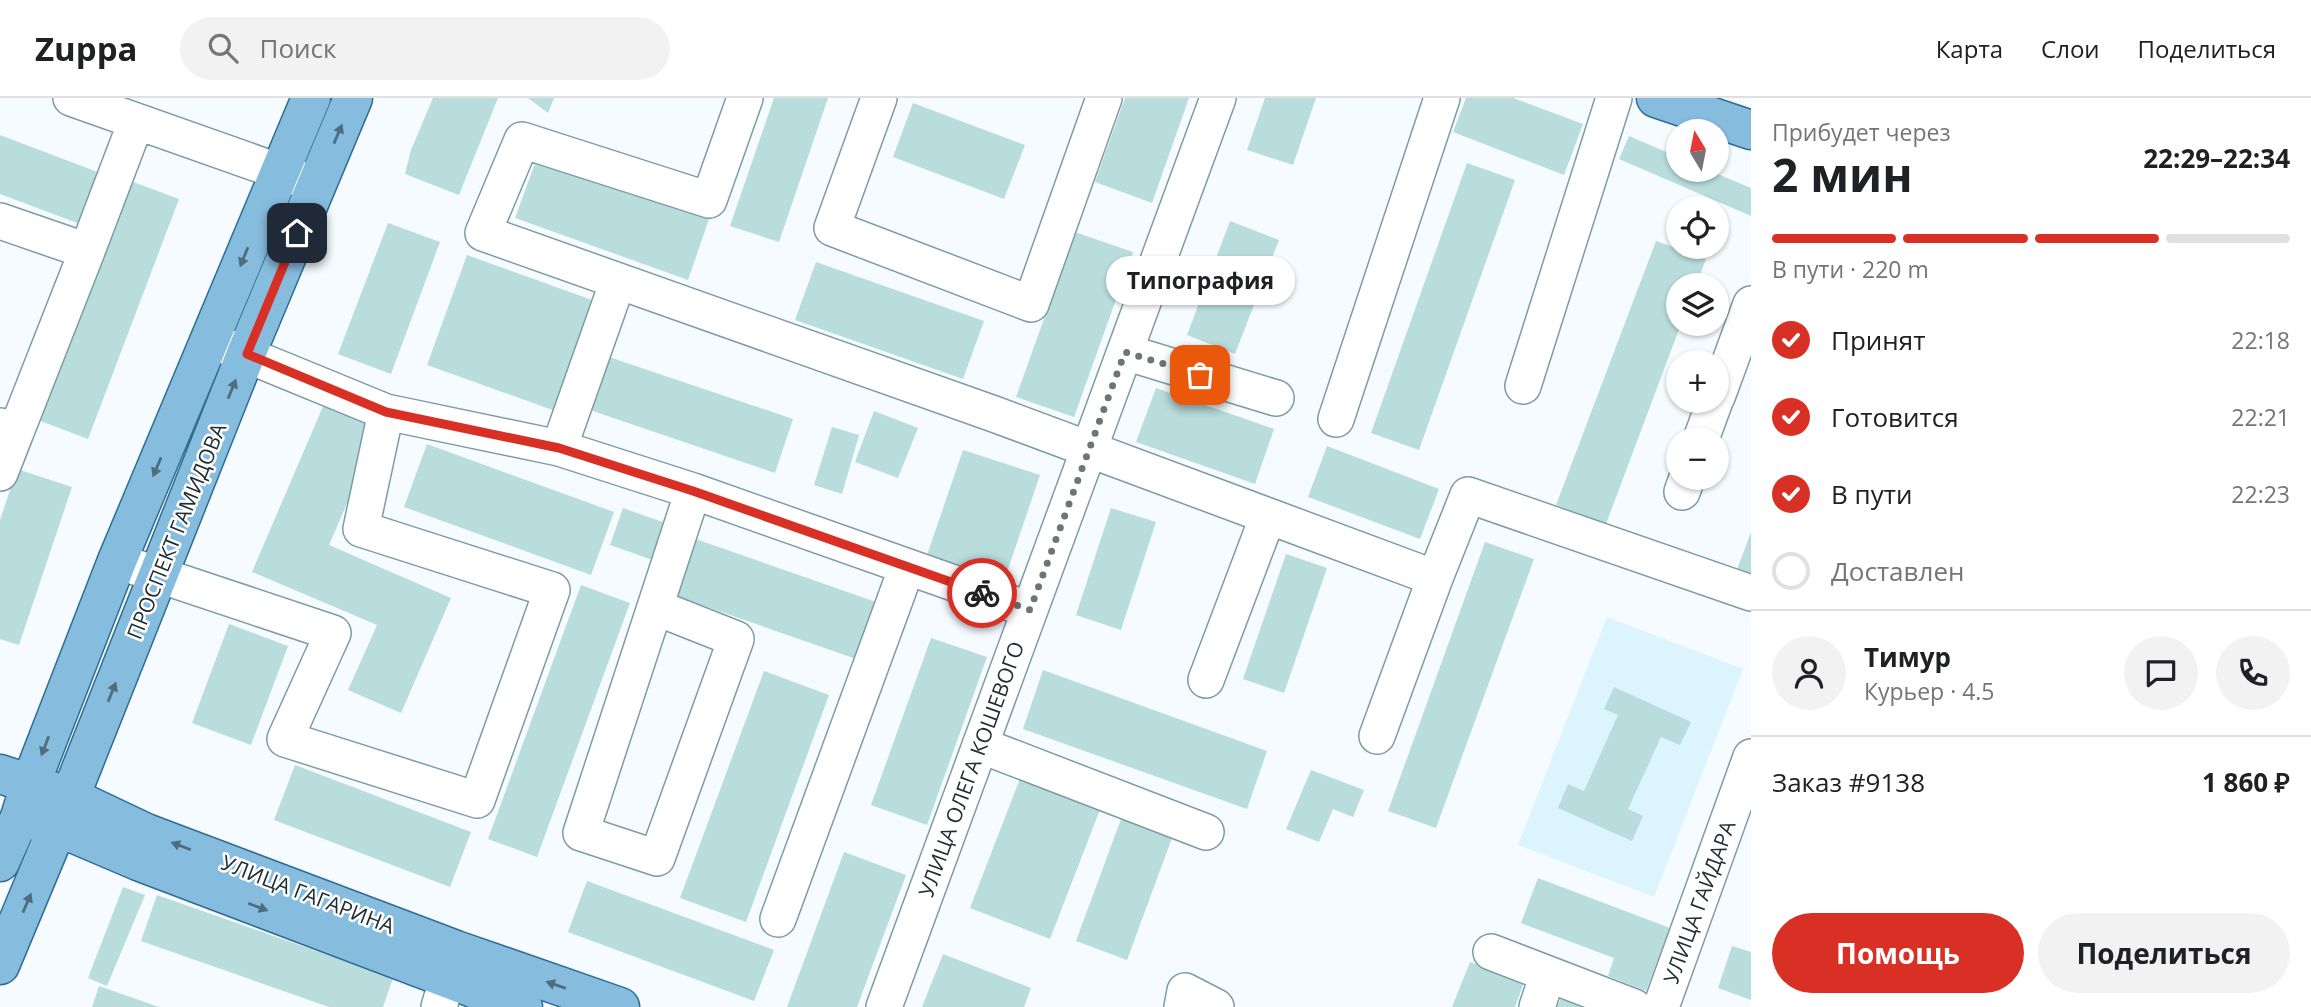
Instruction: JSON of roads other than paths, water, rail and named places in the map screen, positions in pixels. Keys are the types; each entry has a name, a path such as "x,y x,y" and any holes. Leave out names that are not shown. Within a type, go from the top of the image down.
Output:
{"main road":[{"name":"ПРОСПЕКТ ГАМИДОВА","path":"0,862 12,797 117,561 311,98"},
{"name":"ПРОСПЕКТ ГАМИДОВА","path":"0,965 353,98"},
{"path":"1656,98 1751,130"},
{"name":"УЛИЦА ГАГАРИНА","path":"12,797 64,812 138,861 523,1007"},
{"name":"УЛИЦА ГАГАРИНА","path":"448,979 620,1007"}],"street":[{"path":"71,98 128,112 317,185"},
{"path":"745,98 709,200 522,140 484,233 1089,449 1435,578"},
{"path":"879,98 832,228 1031,304 1104,98"},
{"name":"УЛИЦА ОЛЕГА КОШЕВОГО","path":"884,1007 1218,98"},
{"path":"1336,419 1442,98"},
{"path":"1523,386 1614,98"},
{"path":"0,473 8,429 88,251 128,112"},
{"path":"0,221 88,251"},
{"path":"559,448 618,281"},
{"path":"1729,364 1751,304"},
{"path":"209,341 386,412 559,448 693,491 1030,610"},
{"path":"1125,352 1276,398"},
{"path":"117,561 333,634 285,739 477,800 552,590 361,529 386,412"},
{"path":"655,607 736,639 657,858 581,833 655,607 693,491"},
{"path":"1377,736 1468,495 1751,593"},
{"path":"1206,680 1268,516"},
{"path":"778,919 906,566"},
{"path":"980,746 1206,832"},
{"name":"УЛИЦА ГАЙДАРА","path":"1661,1007 1751,757"},
{"path":"1491,952 1634,1007"},
{"path":"1537,1007 1548,974"},
{"path":"1182,1007 1185,991 1216,1007"}],"place":[{"name":"Типография","path":"1200,375"}]}
